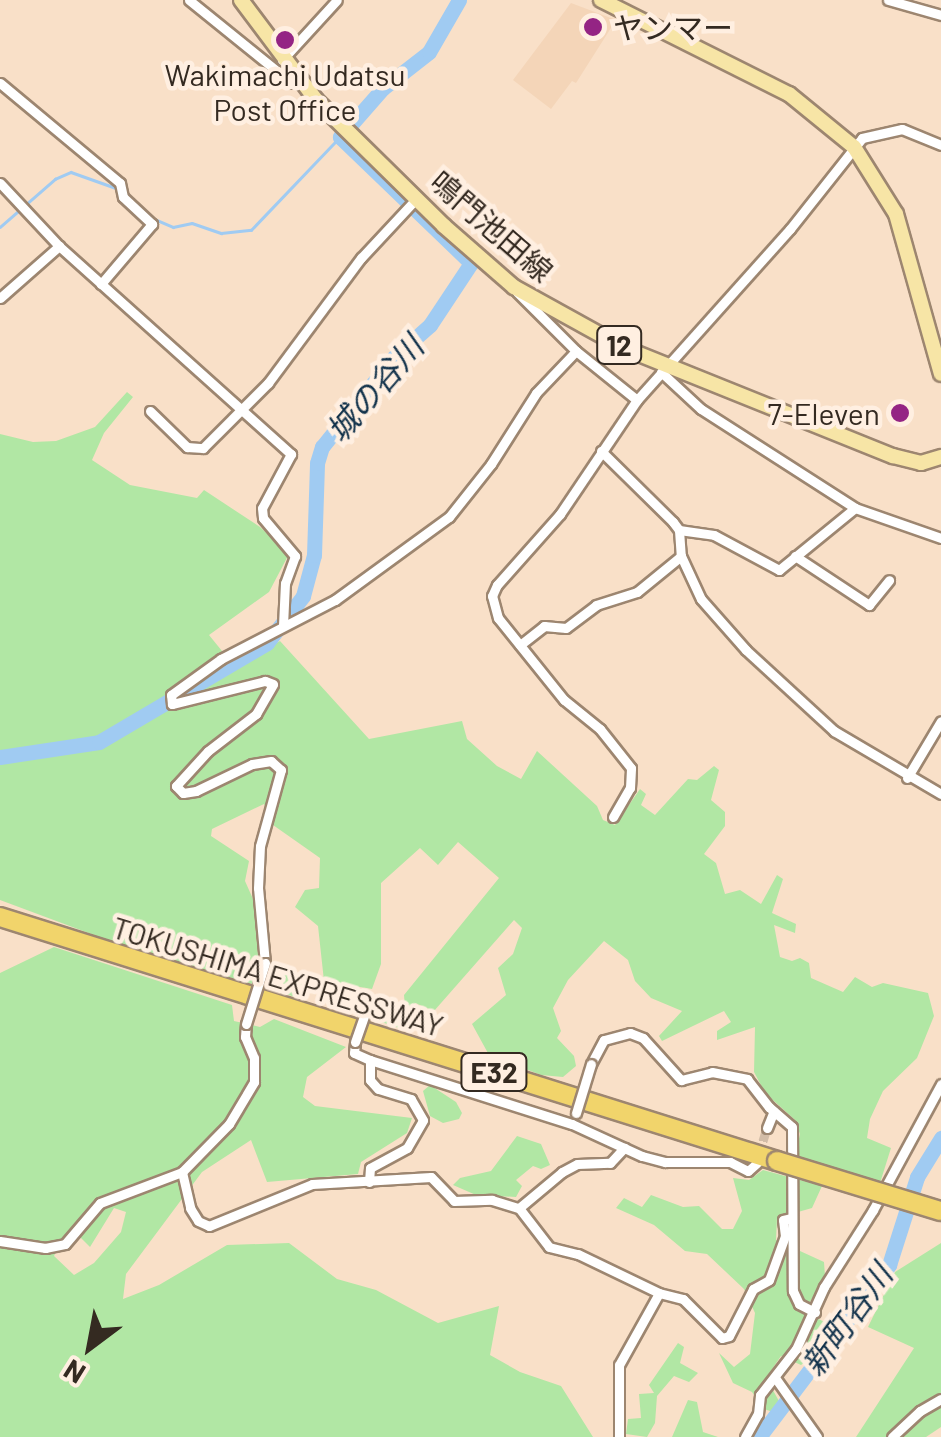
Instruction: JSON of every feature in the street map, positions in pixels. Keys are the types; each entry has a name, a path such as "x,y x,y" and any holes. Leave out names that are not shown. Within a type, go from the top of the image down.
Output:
{"highway":[{"name":"TOKUSHIMA EXPRESSWAY","path":"0,916 941,1211"}],"main road":[{"name":"鳴門池田線","path":"241,0 296,78 416,198 514,287 594,334 665,369 908,462 941,457"},
{"path":"601,0 790,94 854,146 896,214 941,374"}],"street":[{"path":"189,0 292,83 296,78"},
{"path":"282,60 337,0"},
{"path":"888,0 941,15"},
{"path":"0,84 120,183 123,196 152,224 101,284"},
{"path":"613,817 630,788 632,768 608,738 564,700 498,618 492,596 560,514 637,400 790,230 854,146 862,138 884,129 902,129 941,145"},
{"path":"0,183 59,246 291,454 262,508 263,518 295,556 286,583 283,626"},
{"path":"150,412 187,447 196,450 242,409 330,305 360,258 416,198"},
{"path":"0,298 59,246"},
{"path":"514,287 576,351 637,400"},
{"path":"0,1242 45,1248 65,1244 100,1203 182,1172 228,1124 254,1082 254,1058 244,1037 265,963 258,888 260,846 281,770 271,761 252,764 196,792 183,793 176,786 208,751 256,714 273,684 265,681 212,698 172,704 171,695 221,659 336,600 449,517 491,464 536,393 576,351"},
{"path":"665,369 701,409 854,508 941,538"},
{"path":"600,451 679,530 714,536 780,570 854,508"},
{"path":"679,530 681,556 702,599 746,650 834,731 907,778 941,794"},
{"path":"520,645 544,626 566,628 596,605 638,592 681,556"},
{"path":"795,556 869,604 889,580"},
{"path":"907,778 941,721"},
{"path":"369,1002 354,1052 370,1060 572,1124 666,1162 730,1162 748,1171 757,1162"},
{"path":"572,1124 591,1064 604,1040 630,1032 643,1038 682,1080 712,1072 747,1079 794,1132 793,1291 799,1304 815,1312"},
{"path":"369,1182 370,1168 407,1148 423,1120 411,1099 378,1088 370,1080 370,1060"},
{"path":"745,1437 758,1414 760,1395 776,1379 815,1312 824,1287 873,1210 941,1084"},
{"path":"767,1128 774,1111"},
{"path":"519,1208 562,1172 577,1164 610,1163 624,1148"},
{"path":"182,1172 190,1208 198,1221 209,1226 312,1184 369,1182 420,1174 432,1177 454,1200 492,1200 519,1208 549,1247 600,1262 659,1293 683,1298 708,1328 722,1338 730,1336 753,1289 769,1280 785,1236 783,1220 792,1218"},
{"path":"619,1437 619,1365 659,1293"},
{"path":"776,1379 814,1436"},
{"path":"892,1437 941,1399"}],"shaded area":[{"path":"571,3 616,20 576,83 572,81 551,109 513,80"}],"green space":[{"path":"127,392 133,397 104,433 92,460 130,485 197,498 204,490 260,527 289,554 269,592 209,635 235,667 280,641 369,739 462,721 467,739 497,766 521,779 537,751 597,806 603,820 615,825 640,789 646,794 641,805 655,815 688,779 697,780 714,766 719,770 711,800 725,812 725,826 704,854 716,863 725,894 740,890 761,904 777,875 783,879 772,913 796,924 795,933 774,925 780,957 792,961 800,958 809,963 811,978 843,992 855,977 872,987 883,983 928,993 934,1016 917,1058 883,1091 870,1119 867,1138 891,1148 880,1183 795,1157 800,1134 795,1120 765,1093 754,1072 755,1027 717,1040 717,1031 731,1022 724,1011 662,1041 659,1036 682,1011 651,998 635,981 628,960 604,941 568,980 553,1008 561,1031 557,1038 574,1056 576,1066 563,1077 541,1075 489,1055 472,1024 506,995 498,968 513,954 522,928 514,920 434,1011 415,1003 399,1028 370,1018 376,1000 401,1011 405,1008 404,995 499,878 458,842 438,865 420,848 381,883 381,964 372,989 324,981 318,926 295,907 305,890 319,888 320,858 273,825 264,804 212,829 211,836 249,861 245,881 253,899 259,965 316,982 305,1000 110,941 0,900 0,434 33,442 56,441 95,427"},
{"path":"54,947 232,1005 234,1021 260,1027 274,1019 346,1047 307,1077 303,1097 315,1106 412,1118 407,1133 361,1162 358,1174 267,1182 251,1140 202,1172 126,1274 123,1299 159,1285 227,1245 289,1243 337,1279 376,1290 438,1323 499,1306 490,1355 520,1372 561,1386 593,1437 0,1437 0,973","holes":["114,1208 126,1212 121,1232 94,1263 74,1275 54,1256 62,1238 72,1229 90,1247"]},
{"path":"430,1085 456,1102 462,1113 459,1119 443,1123 430,1116 423,1091"},
{"path":"517,1136 541,1144 550,1165 541,1169 533,1166 516,1180 522,1186 516,1197 476,1195 453,1185 460,1178 491,1171"},
{"path":"763,1170 822,1186 812,1208 777,1218 776,1240 824,1262 825,1276 804,1312 835,1327 822,1349 801,1365 781,1356 766,1378 779,1401 773,1412 764,1409 752,1392 733,1383 719,1353 734,1367 750,1354 755,1313 744,1289 707,1254 685,1251 654,1225 616,1208 624,1198 642,1207 651,1195 683,1207 699,1206 722,1229 733,1229 742,1211 733,1178 749,1180"},
{"path":"941,1243 941,1427 926,1437 856,1437 914,1348 868,1327 895,1272"},
{"path":"678,1343 684,1347 680,1363 698,1373 689,1382 674,1376 657,1396 655,1423 647,1437 626,1434 628,1419 641,1418 639,1394 654,1393 649,1385"},
{"path":"688,1400 697,1402 703,1432 718,1437 672,1437"}],"waterway":[{"name":"城の谷川","path":"0,757 99,742 267,643 303,596 314,555 317,463 322,447 394,357 430,325 471,263 340,137 383,88 429,52 459,0"},
{"path":"152,218 173,227 192,223 221,233 251,230 340,137"},
{"path":"0,227 55,179 71,172 116,188"},
{"path":"124,191 143,210"},
{"name":"新町谷川","path":"759,1437 889,1265 917,1177 941,1138"}],"tunnel":[{"path":"759,1154 767,1128"}],"place":[{"name":"ヤンマー","path":"593,27"},
{"name":"Wakimachi Udatsu Post Office","path":"285,40"},
{"name":"7-Eleven","path":"900,413"}]}
